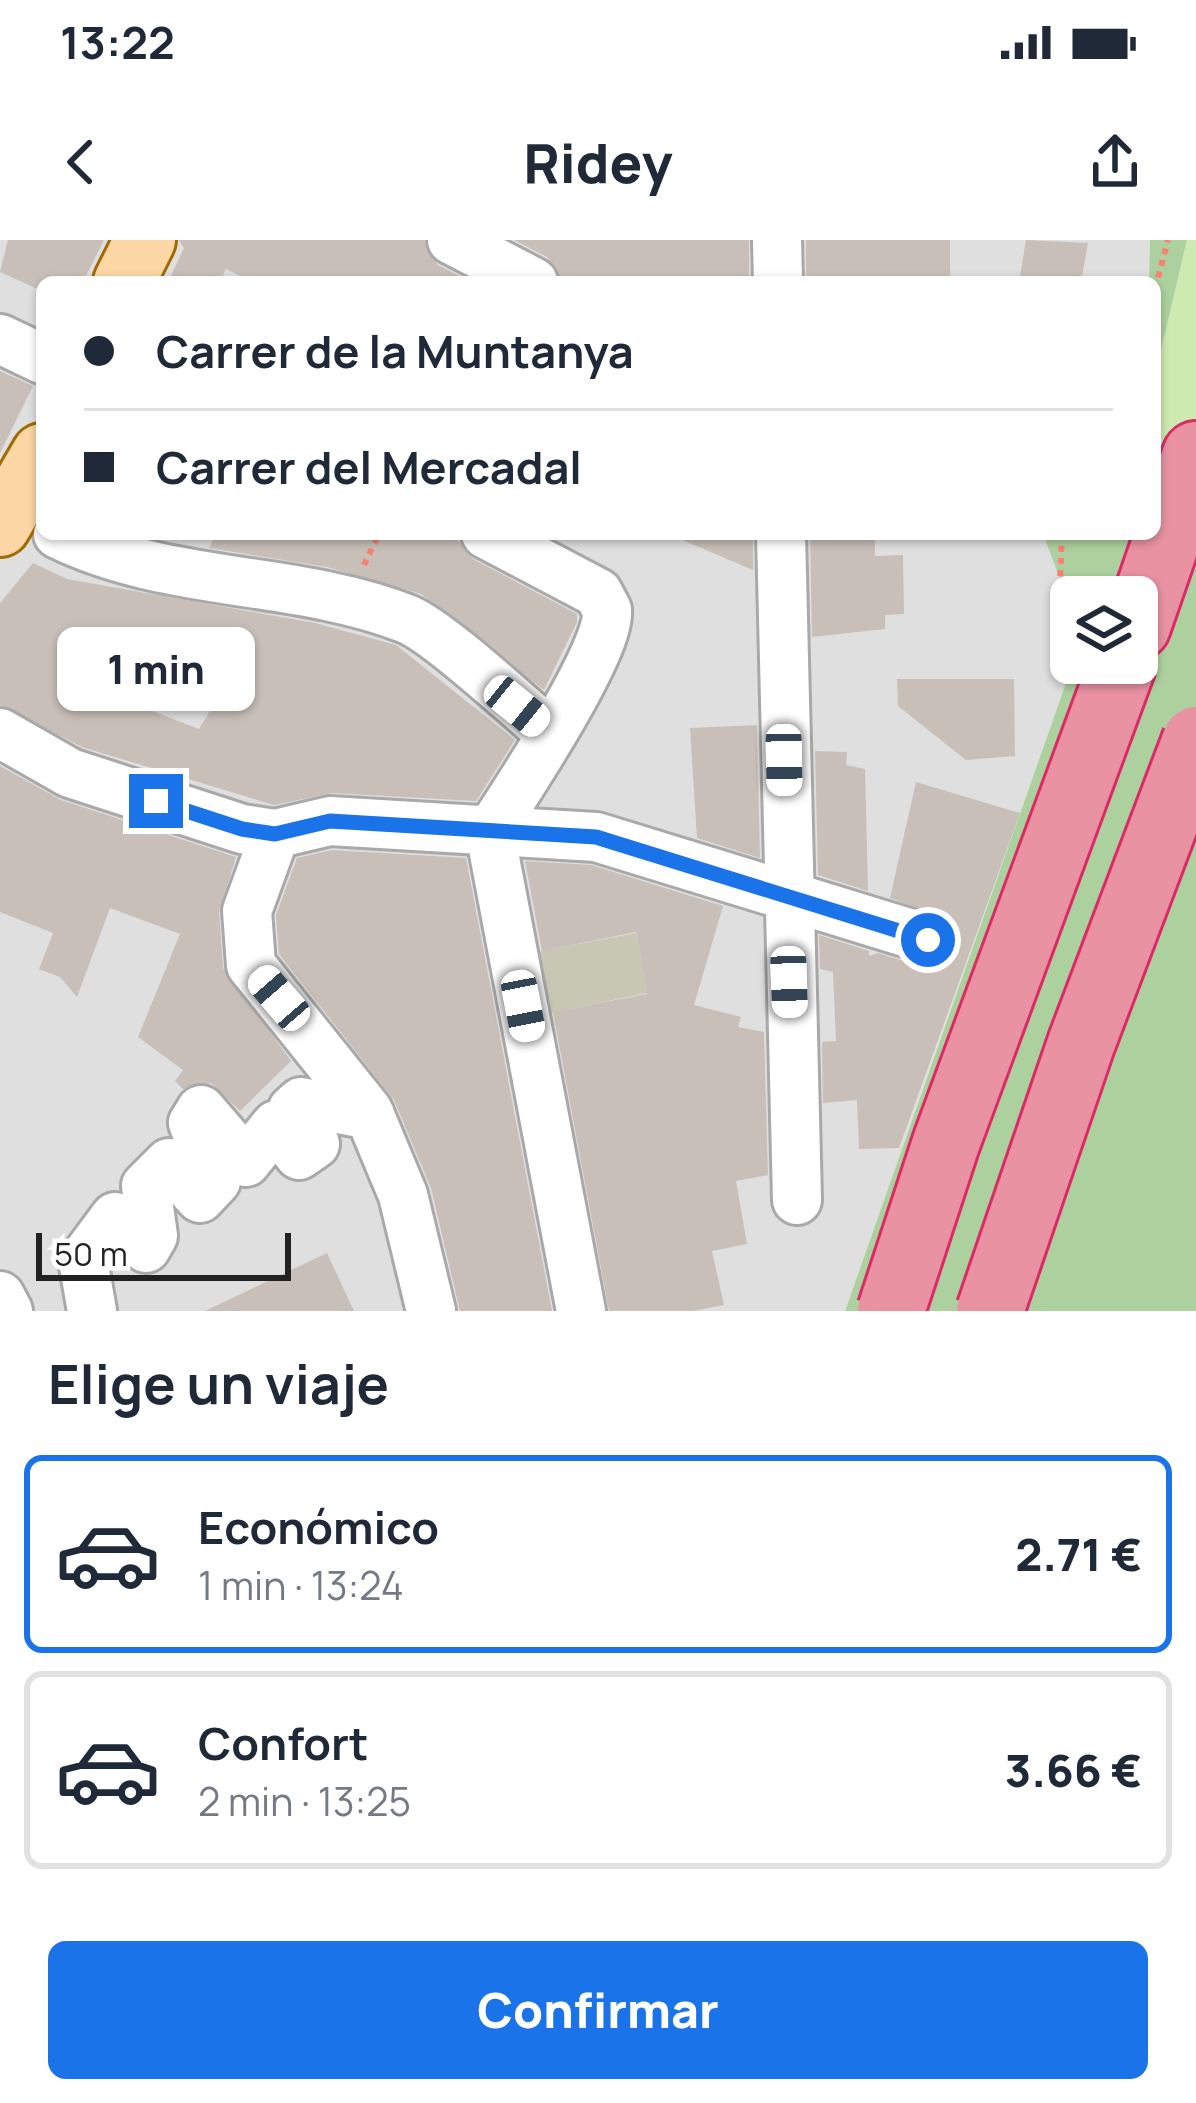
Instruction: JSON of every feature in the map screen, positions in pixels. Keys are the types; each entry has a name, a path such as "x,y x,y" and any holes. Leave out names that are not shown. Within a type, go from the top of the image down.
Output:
{"highway":[{"path":"1155,576 1196,455"},
{"path":"891,1311 953,1123 1116,684"},
{"path":"990,1311 1081,1044 1196,740"}],"main road":[{"path":"127,276 145,240"},
{"path":"28,525 36,484"}],"street":[{"path":"452,240 513,268"},
{"path":"777,240 778,276"},
{"path":"0,339 36,356"},
{"path":"64,540 101,555 197,555 412,621 552,734"},
{"path":"512,540 546,548 598,593 607,609 604,631 552,734 490,832 581,1311"},
{"path":"781,540 786,896 797,1200"},
{"path":"0,733 70,773 242,829 275,834 330,821 596,837 928,940"},
{"path":"275,834 247,911 251,965 370,1115 403,1195 431,1311"},
{"path":"92,1311 83,1260 115,1216 146,1248 153,1236 146,1186 169,1163 200,1198 216,1181 193,1124 201,1110 246,1162 276,1125 298,1155 315,1144 293,1109 302,1102 370,1115"},
{"path":"0,1296 8,1311"}],"path":[{"path":"1158,276 1168,240"},
{"path":"1060,576 1062,540"}],"shaded area":[{"path":"0,240 1150,240 1149,276 36,276 36,540 1045,540 1059,576 1050,576 1050,684 1066,684 845,1311 7,1311 0,1298"},
{"path":"636,933 647,993 536,1016 525,954"}],"green space":[{"path":"1150,240 1187,240 1161,350 1161,276 1149,276"},
{"path":"1187,240 1196,240 1196,569 1130,541 1161,540 1161,350"},
{"path":"1045,540 1130,540 1196,569 1196,1311 845,1311 1066,684 1158,684 1158,576 1059,576"}],"building":[{"path":"8,240 104,240 86,276 36,276 36,288 0,272"},
{"path":"179,240 424,240 438,265 459,276 240,276 226,269 223,276 171,276 184,248"},
{"path":"514,240 749,240 749,276 558,276 547,257"},
{"path":"806,240 950,240 950,276 806,276"},
{"path":"1026,240 1088,243 1082,276 1020,276"},
{"path":"0,371 33,386 0,453"},
{"path":"213,540 456,540 473,559 577,614 577,622 544,690 421,594 327,567 209,548"},
{"path":"682,540 753,540 753,570"},
{"path":"810,540 875,540 875,556 903,555 904,614 885,615 885,629 812,637"},
{"path":"33,563 67,579 315,623 396,645 515,740 476,801 332,793 274,805 82,747 0,705 0,603","holes":["114,640 242,658 199,729 88,686"]},
{"path":"897,679 1014,679 1015,756 966,760 898,706"},
{"path":"757,725 760,858 697,838 690,728"},
{"path":"815,751 847,752 846,765 865,769 868,891 818,875"},
{"path":"0,766 61,800 236,857 219,912 223,968 291,1061 240,1111 211,1083 183,1089 175,1081 183,1070 138,1037 180,934 110,908 77,997 60,977 39,969 53,933 0,912"},
{"path":"916,782 1020,813 899,1148 859,1149 857,1100 823,1103 822,1042 836,1041 833,972 820,969 819,935 869,951 869,956 878,953 920,966 948,959 956,934 948,919 890,898"},
{"path":"332,850 466,858 552,1311 460,1311 431,1188 394,1100 279,954 276,915 297,858"},
{"path":"525,861 591,865 723,906 694,1005 741,1017 738,1027 764,1032 768,1175 736,1181 747,1244 712,1251 724,1305 693,1311 609,1311 553,1012 647,994 636,932 542,951"},
{"path":"327,1253 354,1311 205,1311"}],"route":[{"path":"156,801 242,829 275,834 330,821 596,837 928,940"}]}
